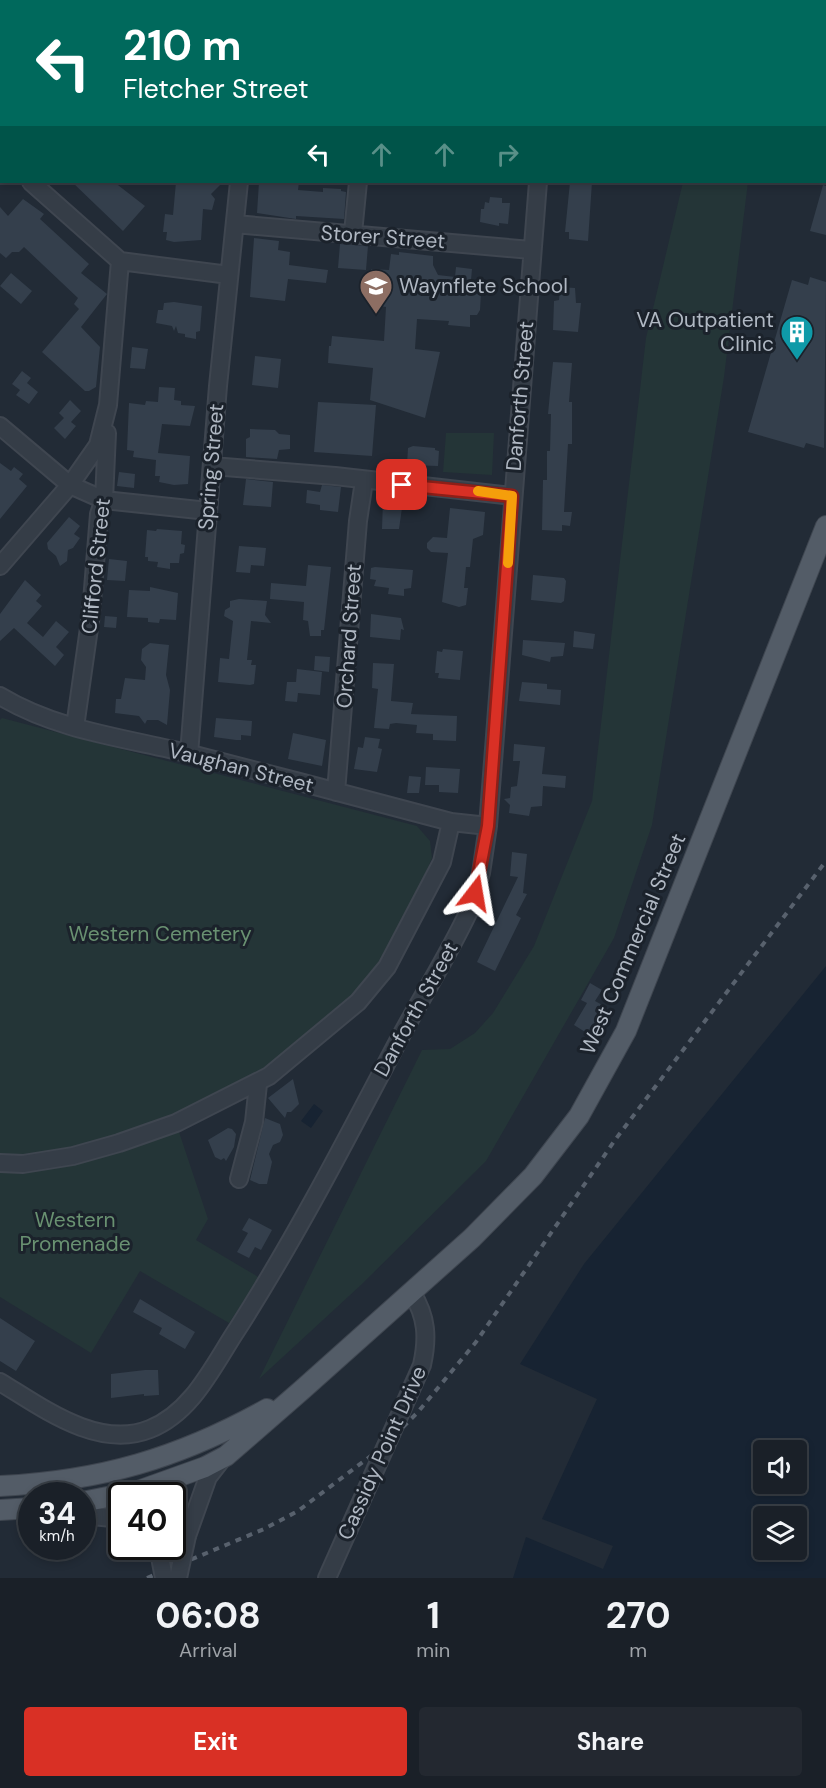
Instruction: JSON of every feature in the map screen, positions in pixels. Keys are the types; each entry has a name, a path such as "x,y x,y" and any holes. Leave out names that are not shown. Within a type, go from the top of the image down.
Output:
{"main road":[{"name":"West Commercial Street","path":"96,1499 161,1484 226,1456 412,1293 504,1207 533,1176 579,1116 613,1059 626,1031 826,526"},
{"name":"West Commercial Street","path":"0,1486 84,1477 160,1459 222,1434 303,1389"}],"street":[{"path":"31,183 120,261 229,276"},
{"name":"Spring Street","path":"189,754 208,511 239,183"},
{"path":"353,233 358,183"},
{"name":"Danforth Street","path":"0,1383 69,1421 102,1433 117,1434 148,1430 177,1413 189,1401 292,1241 460,930 475,893 488,826 538,183"},
{"name":"Storer Street","path":"235,224 531,250"},
{"name":"Clifford Street","path":"75,727 91,614 99,514 104,500 108,405 120,261"},
{"name":"Clifford Street","path":"0,566 70,485 98,445 108,405"},
{"path":"0,426 70,485 104,500 208,511"},
{"path":"212,466 325,475 512,496"},
{"name":"Orchard Street","path":"336,792 358,521 364,481"},
{"name":"Vaughan Street","path":"0,696 28,713 75,727 451,822 488,826"},
{"path":"0,1163 23,1164 73,1156 119,1143 176,1123 258,1084 342,1017 374,986 393,957 442,862 451,822"},
{"path":"239,1179 254,1122 258,1084"},
{"name":"Cassidy Point Drive","path":"327,1578 422,1365 426,1346 426,1327 422,1310 412,1293"},
{"path":"178,1578 187,1536 208,1477 214,1466 226,1456"},
{"path":"160,1560 164,1578"}],"green space":[{"path":"683,183 748,183 724,377 652,825 614,938 486,1161 362,1284 259,1379 422,1050 450,1049 475,1033 493,1013 534,946 592,801 646,338"},
{"path":"446,433 494,433 492,475 443,472"},
{"name":"Western Cemetery","path":"2,718 417,826 430,841 432,858 407,917 382,962 359,993 272,1064 226,1093 88,1147 46,1154 0,1157 0,720"},
{"name":"Western Promenade","path":"176,1123 208,1219 196,1240 260,1278 229,1323 140,1271 91,1353 0,1297 0,1163 23,1164"}],"water":[{"path":"826,966 826,1578 513,1578 526,1537 603,1569 613,1546 542,1519 597,1399 520,1364 584,1264"},
{"path":"314,1104 323,1111 311,1128 301,1121"}],"building":[{"path":"73,183 115,183 145,206 123,231"},
{"path":"176,183 222,183 211,194 215,199 212,210 203,209 201,240 174,242 166,240 167,232 163,232 165,214 173,215"},
{"path":"259,183 299,183 298,190 323,192 323,188 341,189 346,192 344,219 296,216 296,219 257,213"},
{"path":"570,183 592,183 588,241 569,239 569,232 565,232"},
{"path":"823,185 826,186 826,235 810,231"},
{"path":"490,197 502,198 502,203 510,203 508,224 499,223 499,226 480,222 481,209 484,209 485,202 489,203"},
{"path":"23,199 44,214 40,219 89,264 81,273 107,294 81,327 100,347 96,387 89,391 85,391 42,352 79,309 74,304 78,298 24,247 19,252 12,252 6,258 0,253 0,207 8,216"},
{"path":"254,238 279,241 278,250 290,252 289,265 328,270 326,283 288,279 285,301 250,297"},
{"path":"340,244 368,246 366,270 338,268"},
{"path":"399,252 433,256 433,265 438,275 455,277 456,267 472,269 471,280 478,280 477,288 481,293 480,310 477,315 470,315 470,327 448,325 449,321 417,319 415,349 440,352 425,418 370,400 373,368 328,363 332,336 384,341 386,307 374,305 376,283 370,283 371,269 389,270 391,254 399,255"},
{"path":"11,273 32,291 21,304 0,286"},
{"name":"VA Outpatient Clinic","path":"810,277 826,282 824,448 806,443 804,448 748,432 792,280 808,285"},
{"path":"560,287 575,288 576,303 581,303 578,332 553,330 554,301 559,300"},
{"path":"164,303 202,306 200,331 196,332 196,339 178,333 176,326 174,331 172,326 156,323 158,310 163,310"},
{"path":"132,347 148,349 145,369 130,368"},
{"path":"255,356 281,359 278,388 252,385"},
{"path":"553,362 572,363 569,402 572,402 572,444 568,444 564,512 572,512 570,526 562,525 562,531 542,530 543,480 547,480 547,451 550,451 551,414 548,414"},
{"path":"22,371 31,378 27,383 38,392 29,404 16,395 20,390 12,384"},
{"path":"159,387 175,388 174,400 181,401 181,405 195,406 190,426 162,424 158,453 190,456 188,484 174,485 159,482 160,476 155,476 156,460 133,457 134,451 127,450 129,403 145,405 146,401 158,402"},
{"path":"70,400 81,411 71,422 76,426 65,439 54,428 64,418 59,413"},
{"path":"318,402 376,405 372,456 314,452"},
{"path":"250,429 275,430 279,434 290,435 290,449 279,450 277,459 246,457 246,439 250,437"},
{"path":"413,446 435,448 439,451 438,466 407,465 408,448"},
{"path":"0,463 11,471 14,467 23,474 19,479 27,486 0,519"},
{"path":"119,472 135,474 134,488 117,486"},
{"path":"246,479 273,482 271,507 243,505"},
{"path":"322,485 341,487 338,512 320,510 320,505 306,503 307,490 320,492"},
{"path":"383,500 403,501 399,529 382,529"},
{"path":"450,508 485,512 483,535 473,539 470,567 466,567 464,588 468,588 466,605 459,607 442,602 448,553 431,552 427,548 427,543 433,537 447,538"},
{"path":"69,517 80,526 74,534 80,538 73,548 68,550 67,561 60,566 56,556 48,549 47,543"},
{"path":"157,529 182,531 181,544 185,545 184,553 180,554 179,563 170,563 170,569 157,567 158,562 148,561 148,557 145,557 147,530 156,531"},
{"path":"239,546 266,548 264,566 251,565 250,573 236,572"},
{"path":"109,559 127,561 125,581 107,580"},
{"path":"308,565 331,567 324,630 321,630 321,636 310,636 308,621 303,620 304,602 270,599 271,583 306,586"},
{"path":"371,568 413,570 411,588 404,589 404,596 388,594 389,588 374,586 376,580 370,579"},
{"path":"533,575 564,578 566,581 564,601 561,603 531,600"},
{"path":"25,580 41,595 36,601 42,606 27,623 43,637 56,621 69,632 56,647 64,655 55,666 14,628 0,641 0,614"},
{"path":"150,587 178,593 176,620 160,619 159,623 148,622 148,618 127,617 129,590 150,591"},
{"path":"239,599 267,601 265,615 271,623 251,621 247,660 252,660 251,665 256,665 254,684 250,685 218,682 220,658 229,659 233,621 224,616 225,610 230,607 230,601"},
{"path":"371,614 401,618 404,630 401,629 400,640 370,637"},
{"path":"105,616 117,617 116,628 104,627"},
{"path":"574,631 595,634 593,649 573,647"},
{"path":"523,640 565,643 563,656 551,657 550,662 522,655"},
{"path":"150,643 169,645 166,675 170,690 167,725 158,720 147,720 145,724 139,716 115,713 116,699 121,699 125,678 145,680 146,667 141,660 142,649"},
{"path":"443,649 463,651 460,680 438,678 439,673 435,673 437,651 442,652"},
{"path":"315,656 330,657 329,672 314,670"},
{"path":"373,663 394,664 391,701 413,703 411,714 457,716 456,741 433,740 433,734 416,733 417,725 396,723 390,724 389,729 374,728 378,689 372,688"},
{"path":"297,669 322,672 320,695 298,693 297,702 285,701 287,682 296,682"},
{"path":"522,682 547,684 547,689 561,690 560,705 519,701"},
{"path":"216,718 252,721 251,736 241,735 241,740 214,737"},
{"path":"293,733 326,740 322,766 288,759"},
{"path":"365,737 380,739 378,748 382,749 377,772 354,769 358,747 363,748"},
{"path":"514,744 545,747 542,774 566,776 565,788 543,786 542,806 531,807 529,816 509,813 510,805 504,799 510,798 511,787 517,786 520,761 513,761"},
{"path":"426,767 460,769 458,793 439,792 439,785 425,785"},
{"path":"409,776 421,777 419,793 407,793"},
{"path":"512,852 527,854 523,893 527,894 516,915 521,918 495,971 477,962 518,877 510,876"},
{"path":"590,983 602,990 595,1001 606,1007 590,1035 574,1025 587,1003 581,1000"},
{"path":"293,1079 299,1104 291,1112 287,1112 285,1118 268,1098"},
{"path":"265,1118 280,1124 283,1135 280,1142 273,1145 269,1154 272,1162 267,1184 259,1184 250,1180"},
{"path":"228,1128 236,1134 234,1147 226,1161 224,1158 221,1160 215,1157 208,1140"},
{"path":"249,1218 272,1230 261,1250 255,1247 249,1258 237,1252 248,1233 242,1230"},
{"path":"140,1299 195,1332 185,1349 159,1334 162,1328 133,1312"},
{"path":"0,1318 35,1341 16,1371 0,1361"},
{"path":"158,1370 159,1395 144,1396 144,1394 111,1398 111,1374"}],"railway":[{"path":"147,1578 264,1529 298,1511 384,1446 418,1412 476,1342 615,1140 826,861"}],"slow traffic":[{"path":"478,491 512,496 508,563"}],"place":[{"name":"Waynflete School","path":"376,315"},
{"name":"VA Outpatient Clinic","path":"797,361"}],"route":[{"path":"402,485 456,488 512,496 488,826 475,893"}]}
